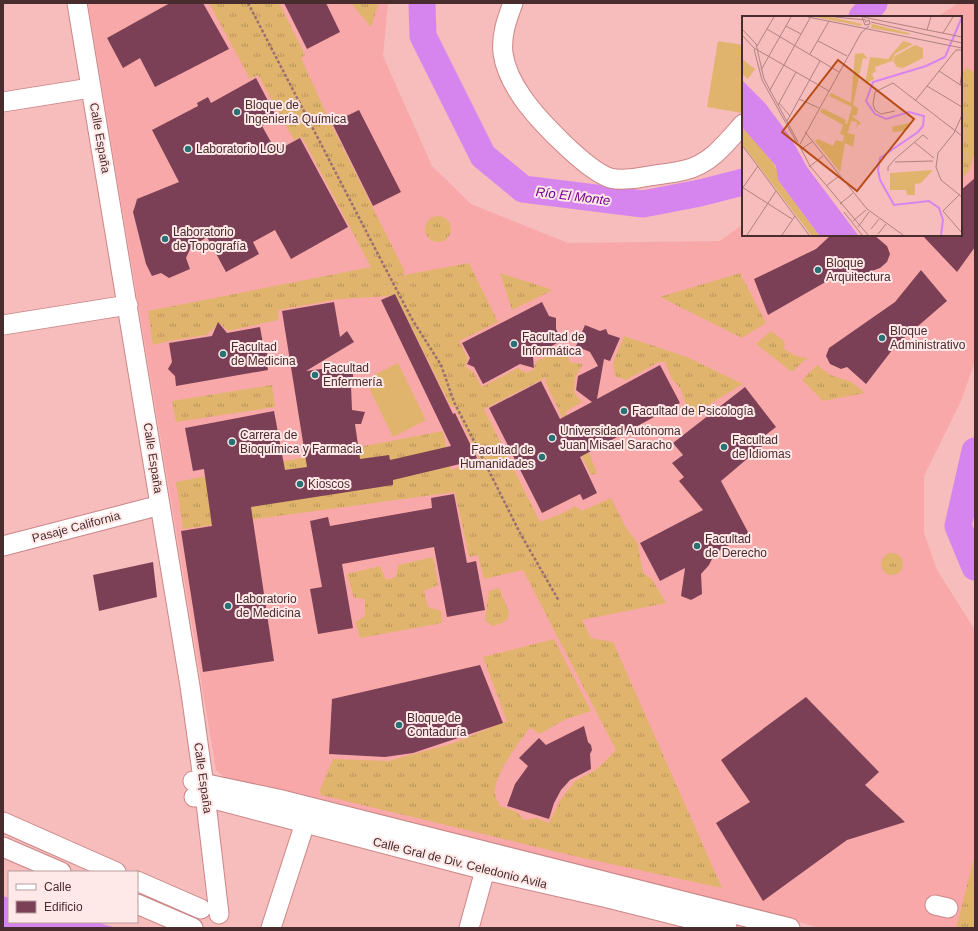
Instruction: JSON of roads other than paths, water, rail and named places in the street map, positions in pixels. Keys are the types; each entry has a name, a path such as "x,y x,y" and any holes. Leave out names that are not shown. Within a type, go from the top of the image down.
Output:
{"street":[{"name":"Calle España","path":"69,3 123,306 149,508 198,789"},
{"name":"Calle España","path":"77,3 198,789 216,918"},
{"path":"513,3 504,29 503,53 508,72 522,98 554,134 597,172 612,178 632,179 686,170 702,164 720,150 742,125"},
{"path":"3,102 84,89"},
{"path":"3,325 123,306"},
{"name":"Pasaje California","path":"3,546 149,508"},
{"path":"198,789 790,928"},
{"name":"Calle Gral de Div. Celedonio Avila","path":"198,789 305,823 485,870 608,898 727,928"},
{"path":"3,822 114,871"},
{"path":"271,928 305,823"},
{"path":"3,847 59,871"},
{"path":"469,928 485,870"},
{"path":"138,881 216,918"},
{"path":"138,904 193,928 194,915 216,918"}],"waterway":[{"name":"Río El Monte","path":"422,3 423,36 483,156 523,189 643,204 700,193 742,182"},
{"name":"Río El Monte","path":"863,16 874,3"},
{"name":"Río El Monte","path":"975,451 958,526 975,567"}],"place":[{"name":"Bloque de Ingeniería Química","path":"237,112"},
{"name":"Laboratorio LOU","path":"188,149"},
{"name":"Laboratorio de Topografía","path":"165,239"},
{"name":"Bloque Arquitectura","path":"818,270"},
{"name":"Bloque Administrativo","path":"882,338"},
{"name":"Facultad de Informática","path":"514,344"},
{"name":"Facultad de Medicina","path":"223,354"},
{"name":"Facultad Enfermería","path":"315,375"},
{"name":"Facultad de Psicología","path":"624,411"},
{"name":"Universidad Autónoma Juan Misael Saracho","path":"552,438"},
{"name":"Carrera de Bioquímica y Farmacia","path":"232,442"},
{"name":"Facultad de Idiomas","path":"724,447"},
{"name":"Facultad de Humanidades","path":"542,457"},
{"name":"Kioscos","path":"300,484"},
{"name":"Facultad de Derecho","path":"697,546"},
{"name":"Laboratorio de Medicina","path":"228,606"},
{"name":"Bloque de Contaduría","path":"399,725"}]}
